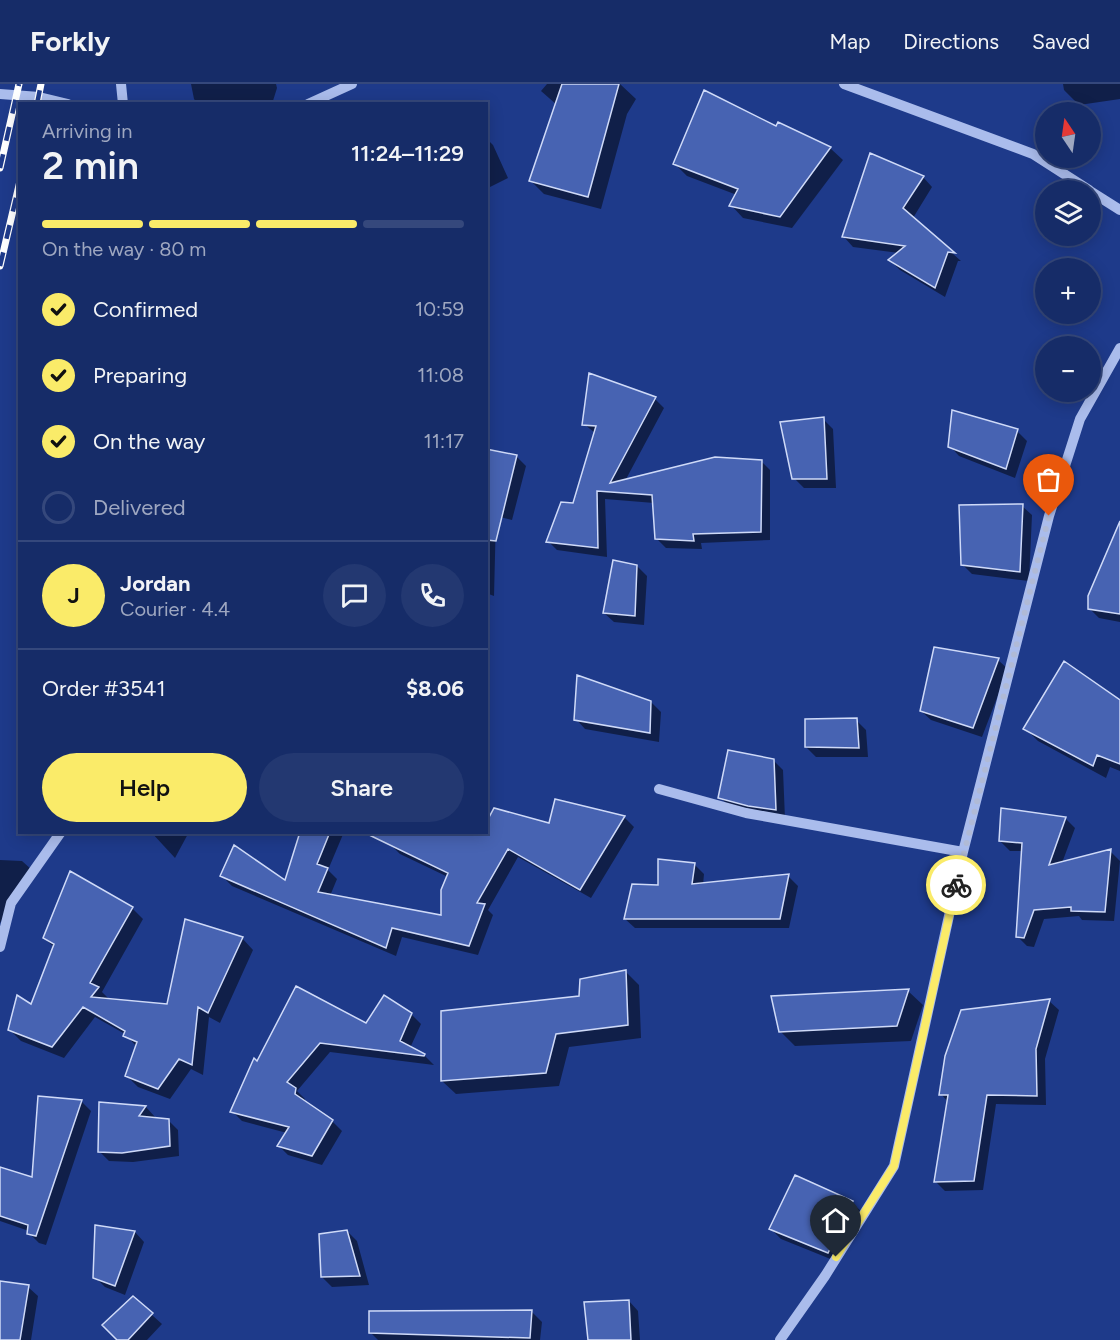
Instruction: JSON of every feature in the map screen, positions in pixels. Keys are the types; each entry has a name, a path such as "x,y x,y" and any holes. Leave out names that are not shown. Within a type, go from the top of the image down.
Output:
{"street":[{"path":"121,84 123,102"},
{"path":"312,102 352,84"},
{"path":"844,84 1033,154 1073,180"},
{"path":"0,94 39,97 60,102"},
{"path":"1101,198 1120,210"},
{"path":"780,1340 825,1276 894,1166 963,852 1049,516 1080,419 1120,348"},
{"path":"659,789 746,813 963,852"},
{"path":"0,946 11,903 60,834"}],"building":[{"path":"562,84 619,84 588,197 529,181"},
{"path":"704,90 776,126 778,122 831,147 780,217 729,206 738,189 673,164"},
{"path":"870,153 924,176 903,208 955,253 948,252 935,288 888,260 905,246 842,237"},
{"path":"589,373 656,397 610,483 715,457 762,460 761,532 693,534 694,541 655,539 652,495 597,491 598,548 546,542 561,502 573,503 596,426 582,425"},
{"path":"952,410 1018,429 1006,469 948,447"},
{"path":"824,417 827,479 792,479 780,422"},
{"path":"488,449 517,455 496,541 488,540"},
{"path":"1023,504 1020,572 961,565 959,505"},
{"path":"1120,521 1120,614 1088,609 1088,596"},
{"path":"613,560 637,565 635,616 603,613"},
{"path":"934,647 999,658 973,728 920,711"},
{"path":"1064,661 1120,700 1120,764 1097,755 1093,766 1023,729"},
{"path":"577,675 651,701 650,733 574,720"},
{"path":"857,718 859,748 805,747 805,719"},
{"path":"728,750 774,759 776,810 718,798"},
{"path":"555,799 625,816 580,890 508,849 477,903 485,904 469,946 392,928 386,948 220,876 234,845 285,880 299,834 329,834 317,864 328,868 318,892 441,915 441,890 448,873 367,834 488,834 488,819 494,808 549,823"},
{"path":"1001,808 1066,817 1049,865 1111,849 1105,912 1071,911 1071,907 1034,910 1024,938 1016,937 1022,843 999,841"},
{"path":"658,859 695,863 692,884 789,874 780,919 624,919 632,884 658,885"},
{"path":"70,871 133,907 90,983 99,987 91,997 167,1004 185,919 243,937 208,1013 198,1007 192,1065 179,1059 158,1089 125,1076 137,1042 123,1036 125,1031 83,1007 52,1047 8,1030 17,995 31,1004 54,944 43,938"},
{"path":"626,970 628,1025 556,1034 546,1073 441,1081 441,1011 579,996 580,979"},
{"path":"296,986 366,1023 384,995 412,1013 400,1041 425,1054 424,1056 320,1043 287,1082 296,1088 295,1094 333,1120 312,1156 277,1146 289,1127 230,1112 254,1058 257,1061"},
{"path":"909,989 897,1026 779,1032 771,996"},
{"path":"1050,999 1036,1049 1037,1096 987,1095 974,1181 934,1182 948,1095 939,1095 945,1056 961,1010"},
{"path":"38,1096 82,1100 36,1236 27,1234 28,1225 0,1216 0,1167 32,1177"},
{"path":"99,1102 146,1106 139,1116 169,1119 170,1146 122,1153 98,1152"},
{"path":"795,1175 853,1201 828,1253 769,1229"},
{"path":"95,1225 135,1231 115,1286 93,1278"},
{"path":"347,1230 360,1276 321,1277 319,1234"},
{"path":"0,1281 29,1285 20,1340 0,1340"},
{"path":"133,1296 153,1313 128,1340 117,1340 102,1325"},
{"path":"629,1300 631,1340 588,1340 584,1302"},
{"path":"532,1310 530,1338 369,1333 369,1311"}],"railway":[{"path":"0,168 19,84"},
{"path":"37,102 41,84"},
{"path":"0,266 18,190"}],"way so far":[{"path":"956,885 1049,516"}],"route":[{"path":"836,1257 894,1166 956,885"}]}
